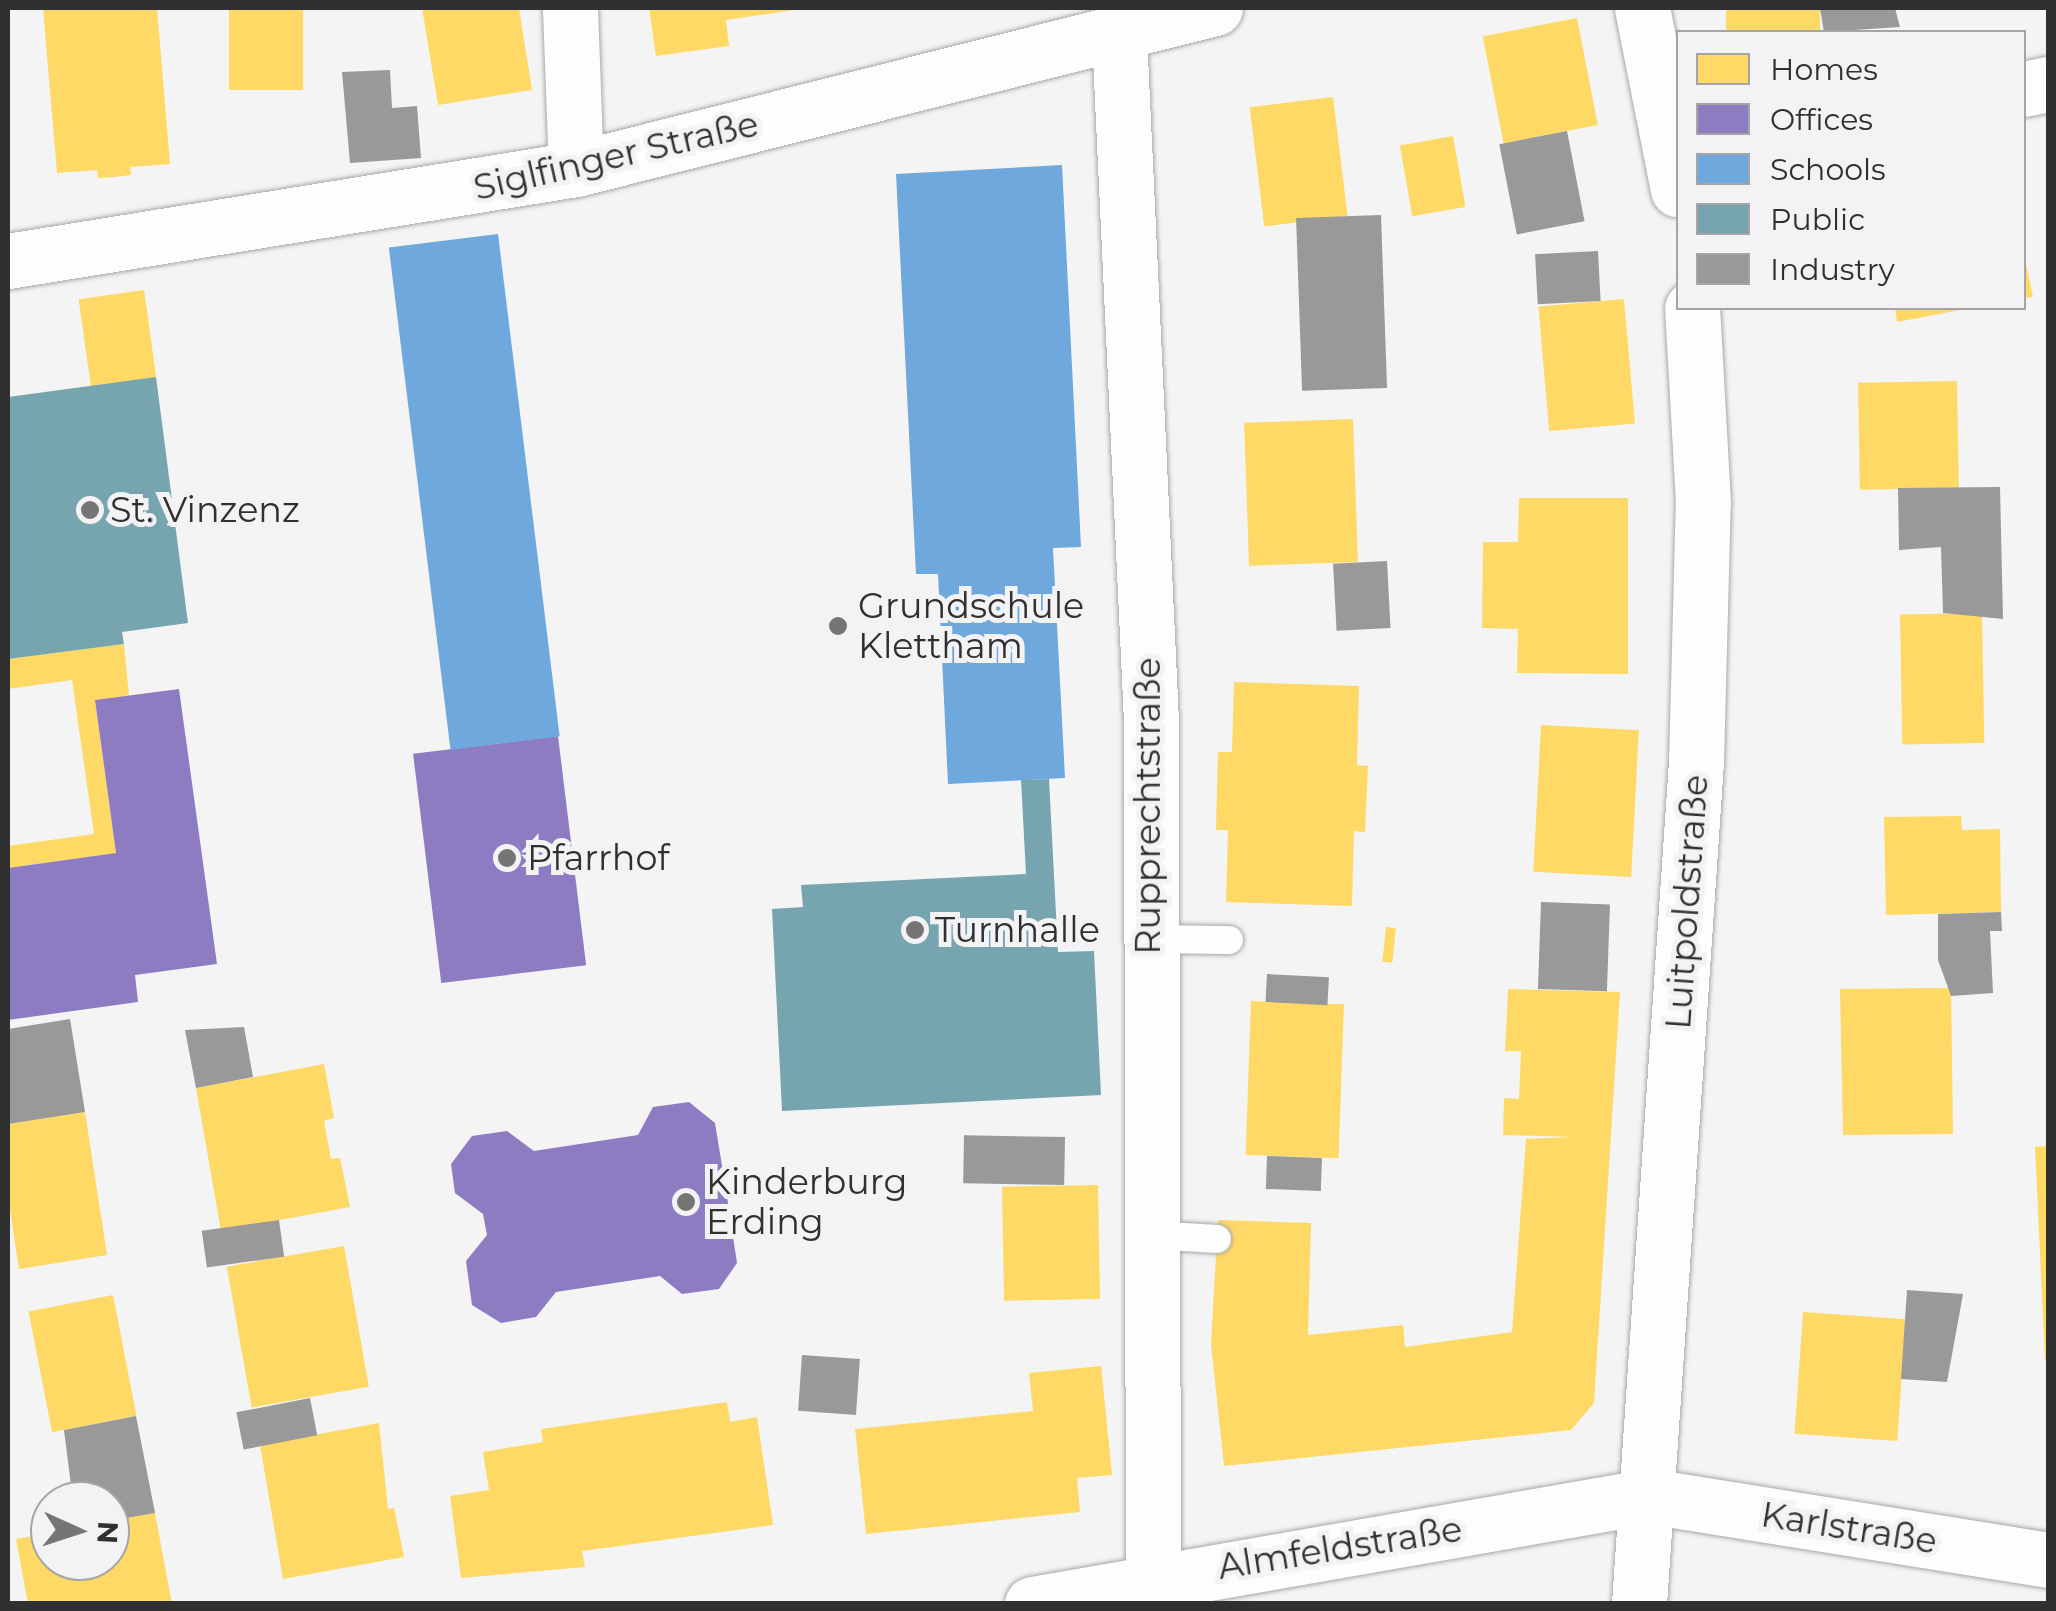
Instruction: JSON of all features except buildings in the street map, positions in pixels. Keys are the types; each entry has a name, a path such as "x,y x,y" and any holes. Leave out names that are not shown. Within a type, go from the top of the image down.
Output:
{"street":[{"path":"570,8 576,169"},
{"name":"Siglfinger Straße","path":"8,248 576,169 1215,8"},
{"path":"1642,8 1676,161"},
{"name":"Rupprechtstraße","path":"1119,35 1151,721 1148,939 1153,1579"},
{"name":"Luitpoldstraße","path":"1639,1604 1696,762 1703,503 1692,310"},
{"name":"Karlstraße","path":"1649,1496 2048,1560"},
{"name":"Almfeldstraße","path":"1032,1604 1153,1579 1649,1496"}],"lane":[{"path":"1148,939 1228,940"},
{"path":"1150,1236 1217,1239"}],"place":[{"name":"St. Vinzenz","path":"90,510"},
{"name":"Grundschule Klettham","path":"838,626"},
{"name":"Pfarrhof","path":"507,858"},
{"name":"Turnhalle","path":"915,930"},
{"name":"Kinderburg Erding","path":"686,1202"}]}
